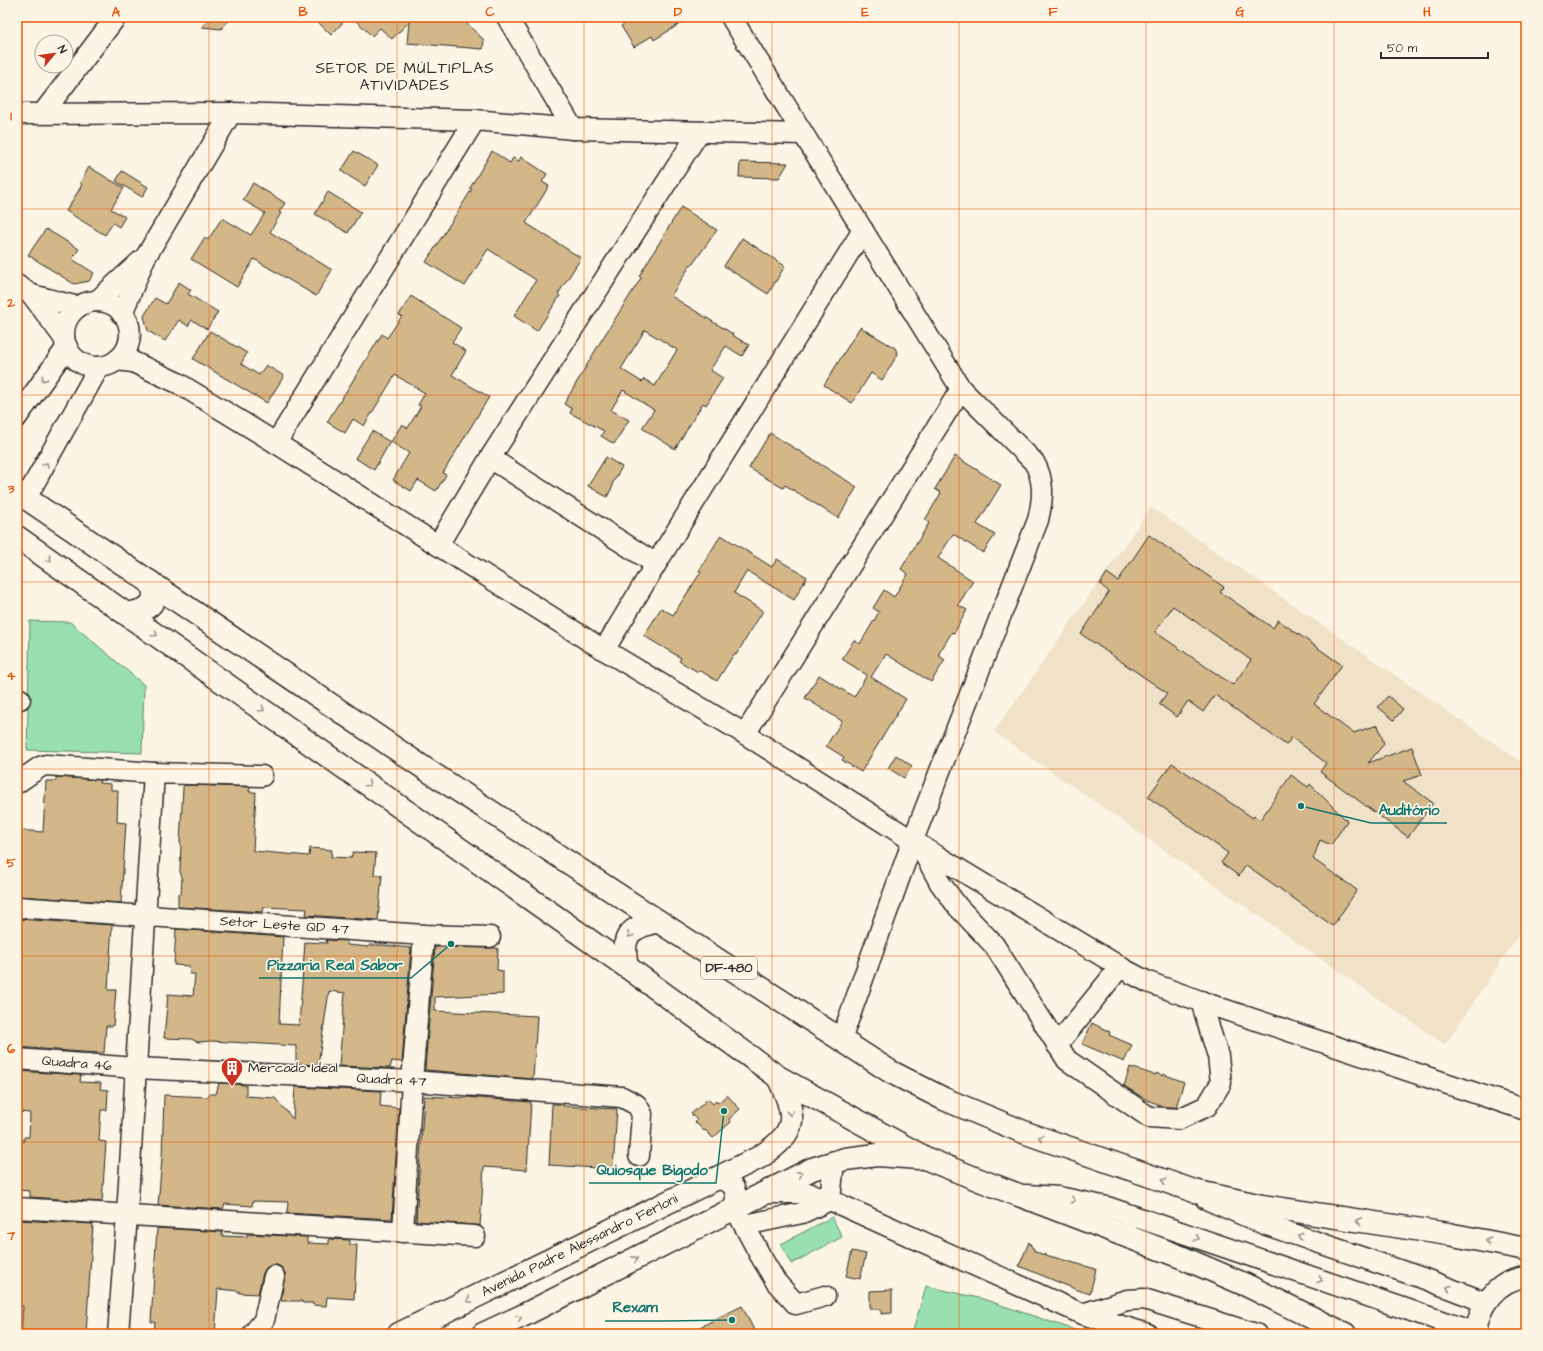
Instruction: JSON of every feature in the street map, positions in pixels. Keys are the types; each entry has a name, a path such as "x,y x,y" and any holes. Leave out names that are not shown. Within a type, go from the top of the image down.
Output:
{"main road":[{"name":"DF-480","path":"21,495 420,765 658,921 891,1072 944,1099 1026,1133 1194,1191 1262,1206 1448,1234 1526,1249"},
{"path":"17,537 627,967 778,1077 927,1159 1188,1260 1246,1285 1345,1334"},
{"path":"126,614 146,609 151,604 154,597 154,588 150,582"},
{"path":"627,967 624,953 628,937 633,930 641,925 658,921"},
{"name":"Avenida Padre Alessandro Ferloni","path":"399,1334 420,1329 712,1179 760,1157 784,1137 791,1126 792,1114 787,1097 778,1077"},
{"path":"483,1334 740,1217 762,1193 812,1169 834,1162 877,1155 927,1159"}],"street":[{"path":"44,114 116,17"},
{"path":"507,17 574,128"},
{"path":"731,17 961,389 1034,462 1039,470 1043,485 1043,502 1038,520 919,844 841,1040"},
{"path":"122,314 145,258 231,113"},
{"path":"17,114 231,113 475,120 574,128 803,134"},
{"path":"276,443 475,120"},
{"path":"438,545 490,458 699,132"},
{"path":"604,650 863,230"},
{"path":"97,301 145,258"},
{"path":"25,290 78,307"},
{"path":"25,290 65,342 74,358 86,365 133,362 178,383 276,443 604,650 745,734 919,844 1120,967 1148,982 1200,1001 1526,1110"},
{"path":"17,417 65,342 67,320 78,307 97,301 115,307 127,322 129,334 126,349 122,356 108,363 21,495"},
{"path":"129,334 146,355 178,383"},
{"path":"745,734 961,389"},
{"path":"490,458 656,564"},
{"path":"17,783 46,765 154,773 262,776"},
{"path":"118,1334 127,1216 154,773"},
{"path":"919,844 940,883 958,907 994,945 1067,1060 1149,1117 1179,1119 1207,1106 1221,1083 1218,1056 1200,1001"},
{"name":"Setor Leste QD 47","path":"17,907 424,935 490,937"},
{"path":"404,1232 412,1081 424,935"},
{"path":"1058,1045 1120,967"},
{"name":"Quadra 46","path":"17,1059 136,1068"},
{"name":"Quadra 47","path":"136,1068 412,1081 622,1098 637,1105 642,1114 639,1156"},
{"path":"830,1200 834,1162"},
{"path":"712,1179 724,1180 730,1183 734,1188 740,1217 776,1282 796,1304 825,1296"},
{"path":"1194,1191 1219,1206 1264,1224 1425,1279 1485,1302"},
{"path":"762,1193 808,1194 830,1200 1082,1314 1148,1334"},
{"path":"1020,1195 1059,1197 1107,1207 1476,1334 1478,1317 1485,1302 1499,1287 1517,1278 1526,1277"},
{"path":"740,1217 802,1213 830,1200"},
{"path":"17,1208 127,1216 475,1236"},
{"path":"253,1334 264,1320 274,1276"},
{"path":"1082,1314 1127,1300 1144,1299 1256,1334"}],"shaded area":[{"path":"1151,507 1526,765 1526,924 1445,1045 994,732"}],"green space":[{"path":"30,621 70,622 144,685 142,753 27,750"},
{"path":"832,1217 842,1237 791,1264 781,1244"},
{"path":"926,1286 983,1299 1087,1334 912,1334"}],"building":[{"path":"210,17 232,17 221,29 202,27"},
{"path":"313,17 348,17 331,35"},
{"path":"352,17 460,17 484,40 483,49 407,43 409,22 392,39 380,28 372,36"},
{"path":"636,17 691,17 654,40 652,36 634,47 621,26"},
{"path":"354,151 378,165 365,186 341,171"},
{"path":"492,151 510,163 513,158 519,161 521,157 547,174 542,182 549,186 526,223 581,258 558,294 560,296 537,331 514,316 536,280 488,249 465,286 426,262 472,189 470,188"},
{"path":"740,162 788,163 779,178 739,177"},
{"path":"89,167 124,188 111,209 125,217 119,227 113,223 105,235 66,211 82,185 80,183"},
{"path":"122,171 148,187 142,197 116,181"},
{"path":"253,183 285,203 270,232 332,270 316,296 254,259 237,287 191,259 205,237 208,240 222,218 251,235 265,213 243,200"},
{"path":"328,192 361,212 348,233 315,214"},
{"path":"681,207 717,230 692,265 691,264 671,296 749,345 742,356 726,346 710,370 723,378 706,405 703,403 675,449 642,428 654,410 623,390 611,410 629,420 614,444 601,436 604,431 570,413 572,409 564,404 601,341 641,278 639,276","holes":["645,330 677,350 655,386 644,379 642,382 621,369"]},
{"path":"46,229 79,249 72,259 94,273 89,281 74,284 28,255"},
{"path":"742,238 785,266 768,294 724,266"},
{"path":"179,282 191,290 188,294 218,312 207,329 192,320 188,326 179,320 165,341 148,331 144,316 155,298 166,304"},
{"path":"411,296 461,328 452,342 466,351 452,375 489,397 443,473 446,475 436,491 418,480 411,491 393,480 409,453 391,442 402,424 408,428 421,406 418,405 425,393 395,375 364,426 353,419 345,433 327,422 382,334 387,338 402,316 399,315"},
{"path":"860,327 895,348 898,354 882,380 871,373 852,403 824,385"},
{"path":"210,331 247,353 241,364 259,375 266,365 284,376 267,403 193,359"},
{"path":"372,431 390,442 374,470 355,458"},
{"path":"770,433 857,487 838,518 785,485 783,488 749,468"},
{"path":"955,456 1001,485 977,524 995,535 983,553 953,534 938,558 973,581 958,605 967,610 954,633 952,632 938,655 945,660 931,682 886,654 871,677 906,699 861,772 842,760 844,757 826,746 842,721 805,698 819,675 854,697 867,675 842,659 854,640 860,644 879,612 873,608 884,590 894,597 908,574 901,569 929,523 925,520 941,493 935,489"},
{"path":"606,457 622,467 612,484 613,486 607,497 588,486"},
{"path":"721,535 772,567 777,559 807,577 794,600 747,571 734,593 763,611 736,655 734,654 717,681 699,670 698,672 679,661 681,658 644,636 661,608 673,615 701,572 699,571"},
{"path":"1149,535 1224,587 1220,592 1273,628 1278,620 1342,665 1314,704 1353,733 1378,725 1384,744 1368,763 1412,747 1422,775 1403,781 1433,803 1408,837 1320,772 1326,763 1292,737 1286,745 1215,695 1203,712 1188,701 1177,717 1159,704 1167,693 1081,634 1109,592 1100,584 1107,573 1118,581","holes":["1173,606 1251,660 1233,685 1155,632"]},
{"path":"1388,696 1403,709 1394,720 1378,707"},
{"path":"896,755 912,766 904,778 888,768"},
{"path":"1172,763 1253,818 1254,816 1260,820 1291,775 1308,787 1310,784 1347,821 1331,845 1320,840 1313,859 1357,890 1333,926 1246,865 1239,876 1221,863 1228,853 1148,797"},
{"path":"56,777 100,780 99,783 111,784 111,790 118,790 117,822 126,823 121,903 17,896 19,844 17,844 17,830 43,832 46,781 56,781"},
{"path":"185,785 250,787 249,792 256,792 253,851 309,856 310,848 332,850 331,857 351,858 353,852 376,853 374,875 382,875 378,920 306,915 307,909 264,907 263,912 178,907 178,894 181,894 182,877 180,872 180,843 183,787"},
{"path":"17,919 112,925 108,990 116,990 113,1026 106,1026 104,1053 18,1047"},
{"path":"176,929 283,937 279,1024 299,1025 305,942 327,943 326,940 347,941 347,945 369,947 369,945 383,945 411,948 402,1062 392,1061 390,1068 339,1066 345,993 329,991 318,1065 296,1064 296,1046 212,1041 198,1042 191,1039 164,1038 168,994 193,996 195,974 190,974 189,966 174,965"},
{"path":"435,947 498,948 497,970 503,971 503,994 435,997 435,1011 537,1016 533,1079 425,1070"},
{"path":"1092,1023 1110,1032 1109,1035 1132,1045 1124,1062 1082,1044"},
{"path":"1130,1067 1155,1075 1156,1073 1163,1076 1163,1074 1184,1082 1176,1107 1165,1107 1147,1100 1124,1086"},
{"path":"17,1071 81,1075 80,1082 101,1083 100,1089 108,1090 107,1110 101,1110 99,1141 106,1142 102,1202 30,1197 30,1191 17,1190 17,1141 24,1141 24,1137 29,1137 30,1113 18,1112"},
{"path":"219,1083 246,1085 246,1096 275,1098 293,1119 295,1087 381,1091 380,1106 399,1108 392,1219 287,1213 288,1202 253,1201 252,1206 225,1204 223,1209 158,1205 162,1158 164,1095 208,1097 209,1094 216,1094"},
{"path":"727,1095 740,1109 729,1119 731,1122 713,1138 695,1122 697,1120 691,1114 708,1099 713,1104 716,1101 718,1103"},
{"path":"424,1096 466,1097 531,1102 527,1170 484,1167 480,1226 416,1221"},
{"path":"552,1104 617,1109 613,1169 549,1165"},
{"path":"17,1220 93,1224 86,1334 21,1334 23,1306 17,1307"},
{"path":"157,1228 222,1232 222,1236 247,1237 247,1234 307,1237 307,1243 329,1244 329,1239 350,1240 350,1245 357,1245 354,1299 327,1297 326,1306 313,1305 313,1303 303,1303 302,1301 281,1301 285,1273 281,1267 271,1265 266,1268 263,1273 258,1294 239,1293 239,1291 218,1289 215,1334 154,1334 155,1322 151,1322"},
{"path":"1029,1242 1035,1252 1096,1269 1090,1294 1019,1266"},
{"path":"852,1251 866,1254 860,1279 846,1276"},
{"path":"892,1290 892,1313 881,1314 881,1309 870,1309 870,1291"},
{"path":"742,1306 756,1334 686,1334"}],"place":[{"name":"Auditório","path":"1301,806"},
{"name":"Pizzaria Real Sabor","path":"451,944"},
{"name":"Mercado Ideal","path":"232,1088"},
{"name":"Quiosque Bigodo","path":"724,1111"},
{"name":"Rexam","path":"732,1320"}],"district":[{"name":"SETOR DE MÚLTIPLAS ATIVIDADES","path":"405,76"}]}
